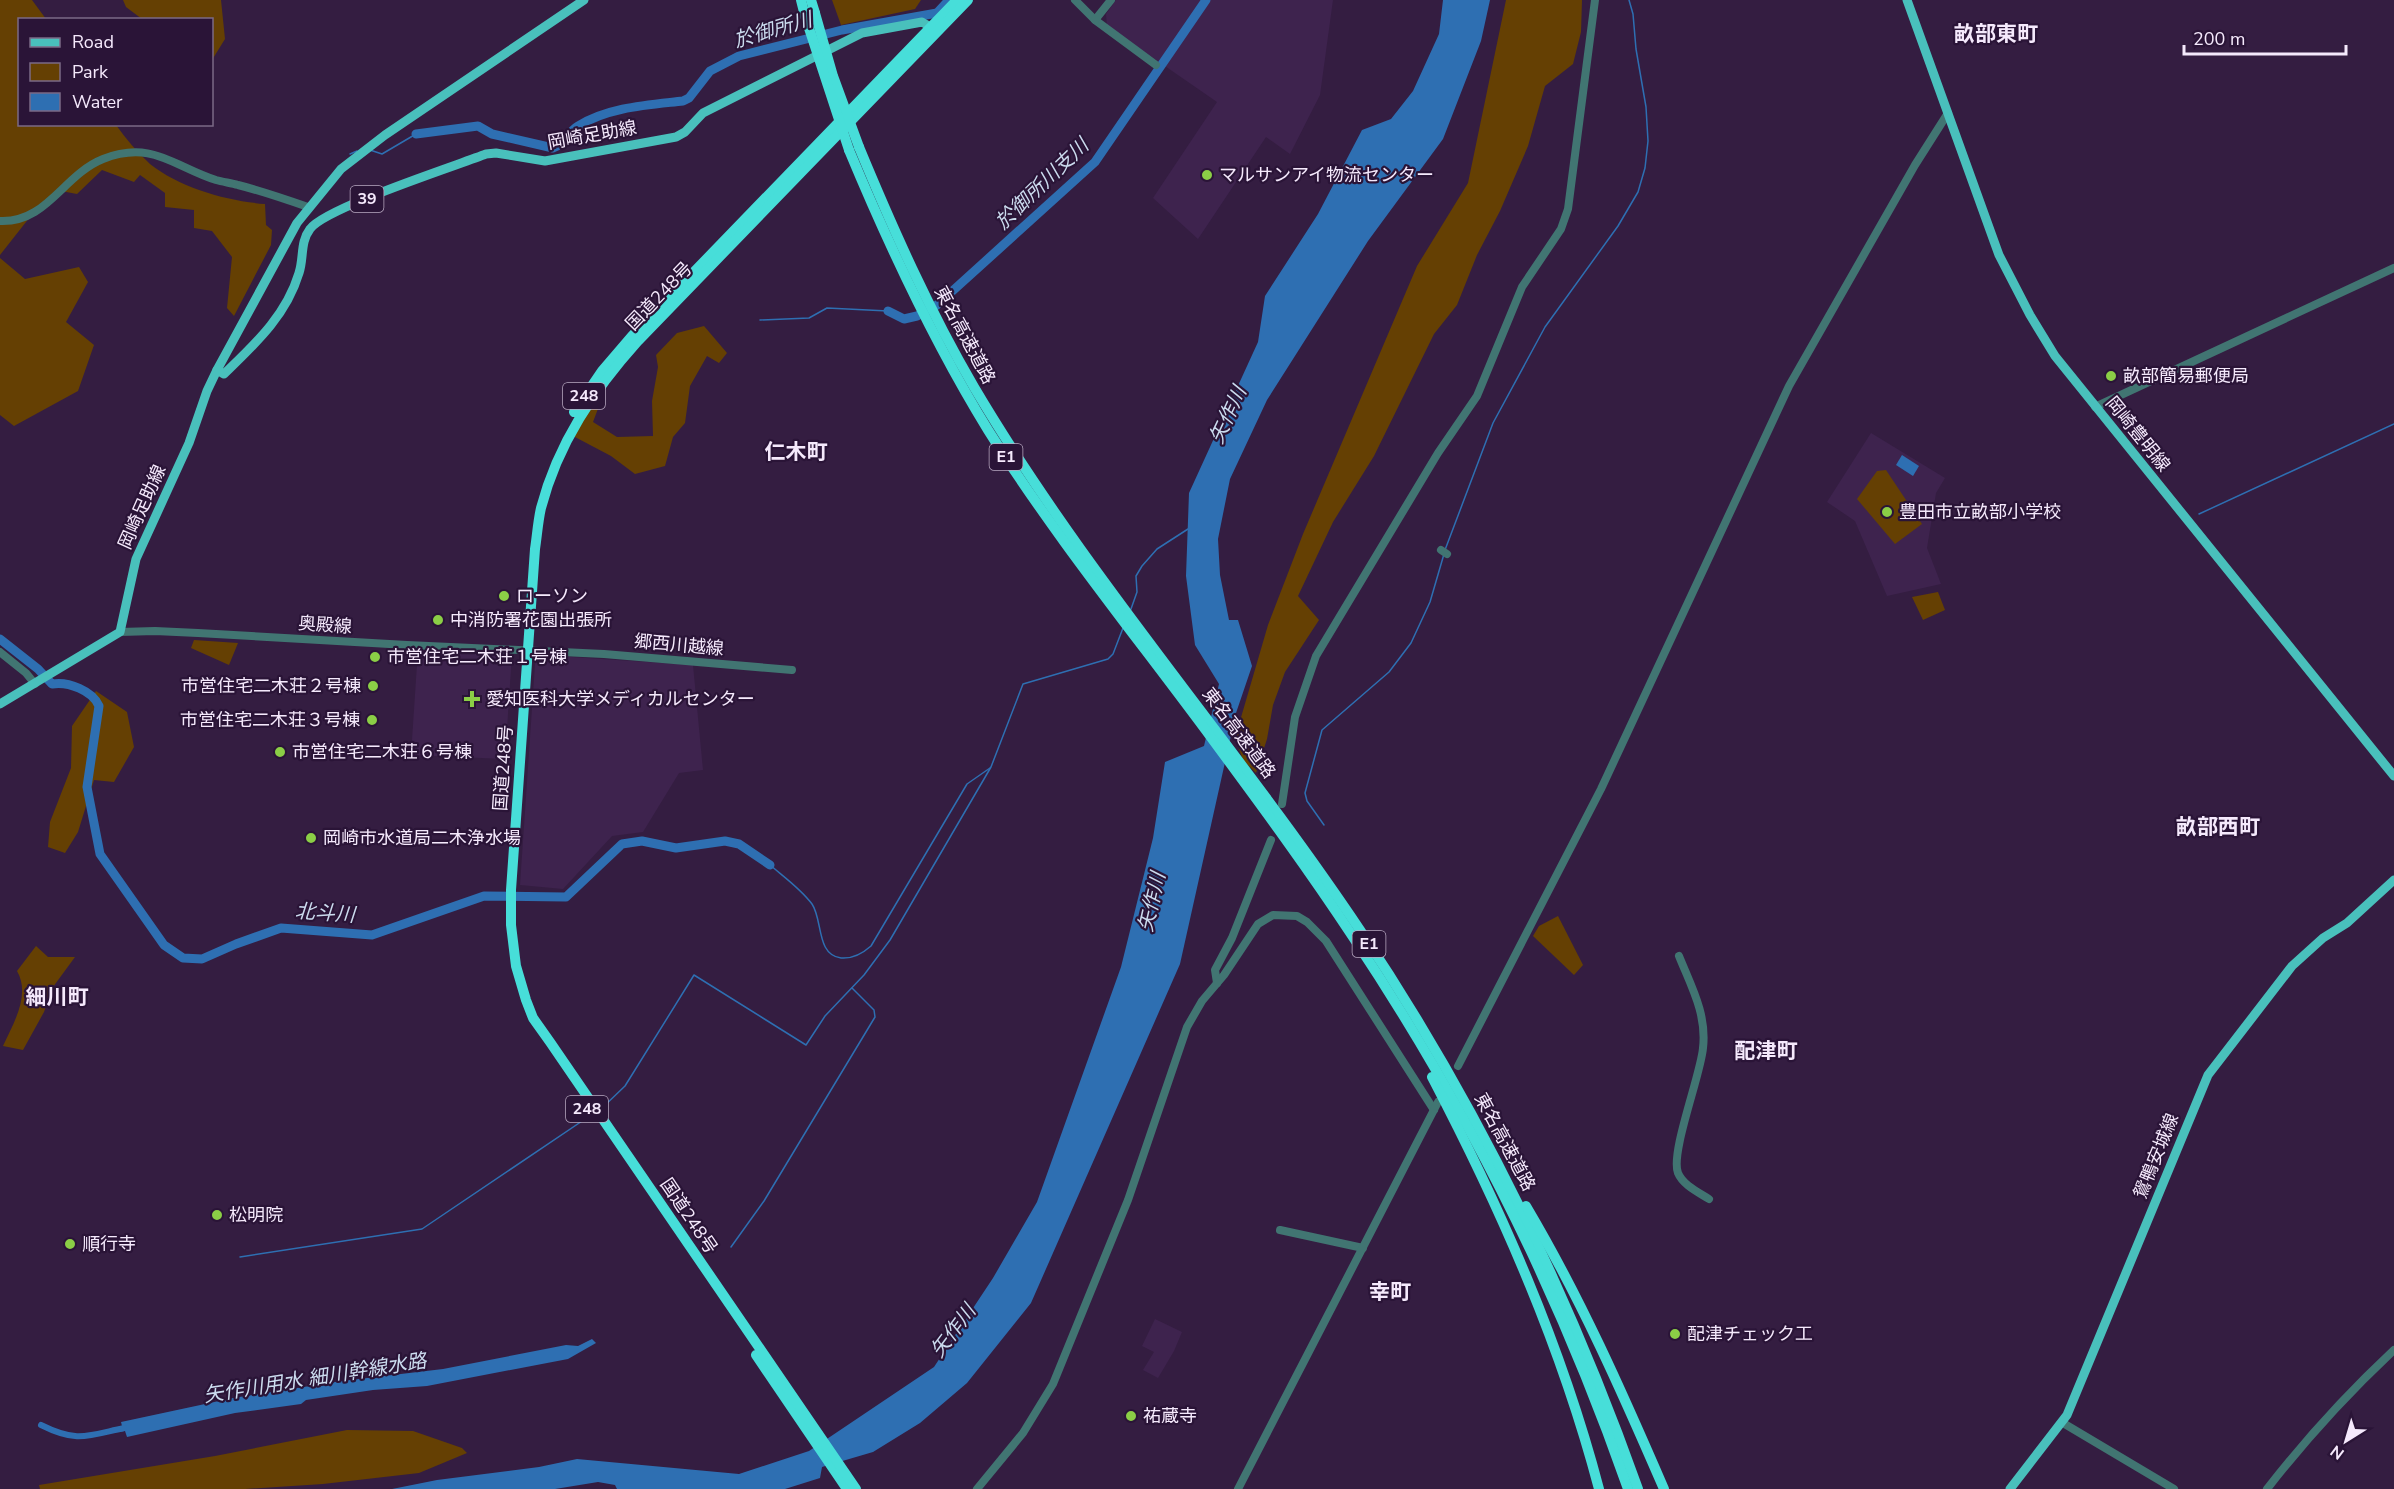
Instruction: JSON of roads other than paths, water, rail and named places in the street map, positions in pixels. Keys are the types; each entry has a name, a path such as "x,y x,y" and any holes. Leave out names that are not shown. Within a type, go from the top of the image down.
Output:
{"highway":[{"name":"東名高速道路","path":"801,0 810,15 833,76 854,148 890,221 918,292 988,430 1362,933 1431,1042 1469,1107 1532,1230 1638,1489"},
{"name":"東名高速道路","path":"810,15 811,0"},
{"name":"国道248号","path":"847,1489 533,1018 516,966 507,896 524,650 541,508 571,430 586,406 608,375 638,341 934,29 958,0"},
{"name":"国道248号","path":"934,29 968,0"},
{"name":"東名高速道路","path":"1257,792 1382,981 1460,1113 1566,1316"},
{"path":"1382,981 1474,1159 1544,1319 1565,1377 1599,1489"},
{"path":"1469,1107 1541,1230 1583,1308 1664,1489"},
{"name":"国道248号","path":"719,1296 856,1489"},
{"path":"1565,1377 1592,1489"},
{"name":"東名高速道路","path":"1605,1411 1628,1489"},
{"path":"1634,1419 1659,1489"}],"main road":[{"name":"岡崎足助線","path":"120,633 136,559 189,443 207,391 297,223 341,169 385,135 584,0"},
{"name":"岡崎豊明線","path":"1907,0 1999,255 2030,315 2055,356 2394,776"},
{"name":"岡崎足助線","path":"217,370 224,374 277,320 300,271 305,237 318,221 360,202 486,154 496,153 545,161 676,137 685,132 703,113 862,33 918,22 925,23 934,29"},
{"path":"0,704 65,663 120,633"},
{"name":"鴛鴨安城線","path":"2010,1489 2063,1423 2208,1076 2292,966 2323,938 2347,923 2394,880"}],"street":[{"path":"1075,0 1095,20 1156,65"},
{"path":"1095,20 1111,0"},
{"path":"1282,804 1295,717 1316,656 1438,453 1477,396 1522,287 1560,229 1568,209 1595,0"},
{"path":"1458,1066 1601,789 1789,386 1915,165 1948,113"},
{"path":"0,221 18,220 35,213 92,164 115,155 136,152 147,152 166,157 216,180 309,207"},
{"path":"2095,407 2394,268"},
{"name":"奥殿線","path":"120,633 155,631 227,634 524,650"},
{"name":"郷西川越線","path":"524,650 666,658 792,670"},
{"path":"0,652 26,673 42,679"},
{"path":"1217,983 1215,970 1232,938 1271,840"},
{"path":"977,1489 1023,1433 1050,1391 1128,1200 1186,1027 1202,1000 1263,920 1278,915 1293,914 1301,918 1326,941 1436,1106 1239,1489"},
{"path":"1679,956 1700,1007 1704,1028 1703,1049 1679,1145 1677,1169 1679,1176 1687,1185 1709,1199"},
{"path":"1280,1230 1364,1248"},
{"path":"2267,1489 2303,1443 2342,1400 2394,1350"},
{"path":"2063,1423 2174,1489"}],"water":[{"name":"矢作川","path":"1443,0 1490,0 1481,41 1443,139 1368,241 1267,400 1230,479 1218,539 1220,575 1229,620 1238,620 1252,666 1236,713 1180,964 1031,1303 967,1383 920,1423 873,1452 822,1467 820,1478 785,1489 617,1489 615,1485 598,1482 555,1489 392,1489 437,1480 539,1467 577,1459 739,1474 809,1451 934,1367 993,1278 1037,1202 1121,967 1153,838 1165,762 1204,746 1219,684 1195,645 1186,576 1189,493 1258,342 1265,296 1318,214 1362,130 1391,119 1413,91 1439,34"},
{"path":"1902,455 1919,466 1913,476 1896,465"},
{"name":"矢作川用水 細川幹線水路","path":"592,1339 596,1343 568,1359 427,1386 373,1390 306,1400 301,1404 235,1413 127,1437 125,1431 119,1432 118,1427 122,1426 121,1422 233,1398 342,1381 443,1369 566,1345 578,1346"}],"waterway":[{"name":"於御所川","path":"416,134 478,126 492,134 553,148 561,144 578,126 603,115 629,108 683,101 689,98 710,71 739,56 842,30 937,13 949,0"},
{"name":"於御所川支川","path":"888,311 904,319 917,316 937,305 1095,162 1206,0"},
{"path":"1445,550 1493,423 1545,327 1618,226 1638,192 1645,168 1648,141 1646,107 1629,0"},
{"path":"370,150 382,154 416,134"},
{"path":"350,154 357,151"},
{"path":"760,320 809,318 827,308 888,311"},
{"path":"2199,514 2394,424"},
{"path":"1131,609 1137,592 1136,576 1142,566 1157,549 1188,529"},
{"path":"1324,825 1307,801 1305,793 1322,730 1389,672 1411,643 1430,602 1444,554"},
{"path":"601,1109 625,1086 694,975 806,1045 825,1016 864,975 890,940 991,767 1023,684 1108,659 1113,654 1123,628"},
{"name":"北斗川","path":"0,639 38,669 52,684 65,684 79,688 91,696 99,706 87,787 100,854 164,945 183,958 202,959 281,928 372,935 484,896 566,897 622,844 642,841 676,848 725,841 739,844 770,865"},
{"path":"770,865 798,888 812,904 827,951 841,958 857,955 871,946 967,784 990,768"},
{"path":"731,1247 764,1201 875,1017 874,1010 852,988"},
{"path":"240,1257 422,1229 594,1113"},
{"name":"矢作川用水 細川幹線水路","path":"41,1425 73,1436 91,1435 124,1428"}],"place":[{"name":"マルサンアイ物流センター","path":"1207,175"},
{"name":"畝部簡易郵便局","path":"2111,376"},
{"name":"豊田市立畝部小学校","path":"1887,512"},
{"name":"ローソン","path":"504,596"},
{"name":"中消防署花園出張所","path":"438,620"},
{"name":"市営住宅二木荘１号棟","path":"375,657"},
{"name":"市営住宅二木荘２号棟","path":"373,686"},
{"name":"愛知医科大学メディカルセンター","path":"472,699"},
{"name":"市営住宅二木荘３号棟","path":"372,720"},
{"name":"市営住宅二木荘６号棟","path":"280,752"},
{"name":"岡崎市水道局二木浄水場","path":"311,838"},
{"name":"松明院","path":"217,1215"},
{"name":"順行寺","path":"70,1244"},
{"name":"配津チェック工","path":"1675,1334"},
{"name":"祐蔵寺","path":"1131,1416"}],"district":[{"name":"畝部東町","path":"1996,34"},
{"name":"仁木町","path":"796,452"},
{"name":"畝部西町","path":"2218,827"},
{"name":"細川町","path":"57,997"},
{"name":"配津町","path":"1766,1051"},
{"name":"幸町","path":"1390,1292"}]}
